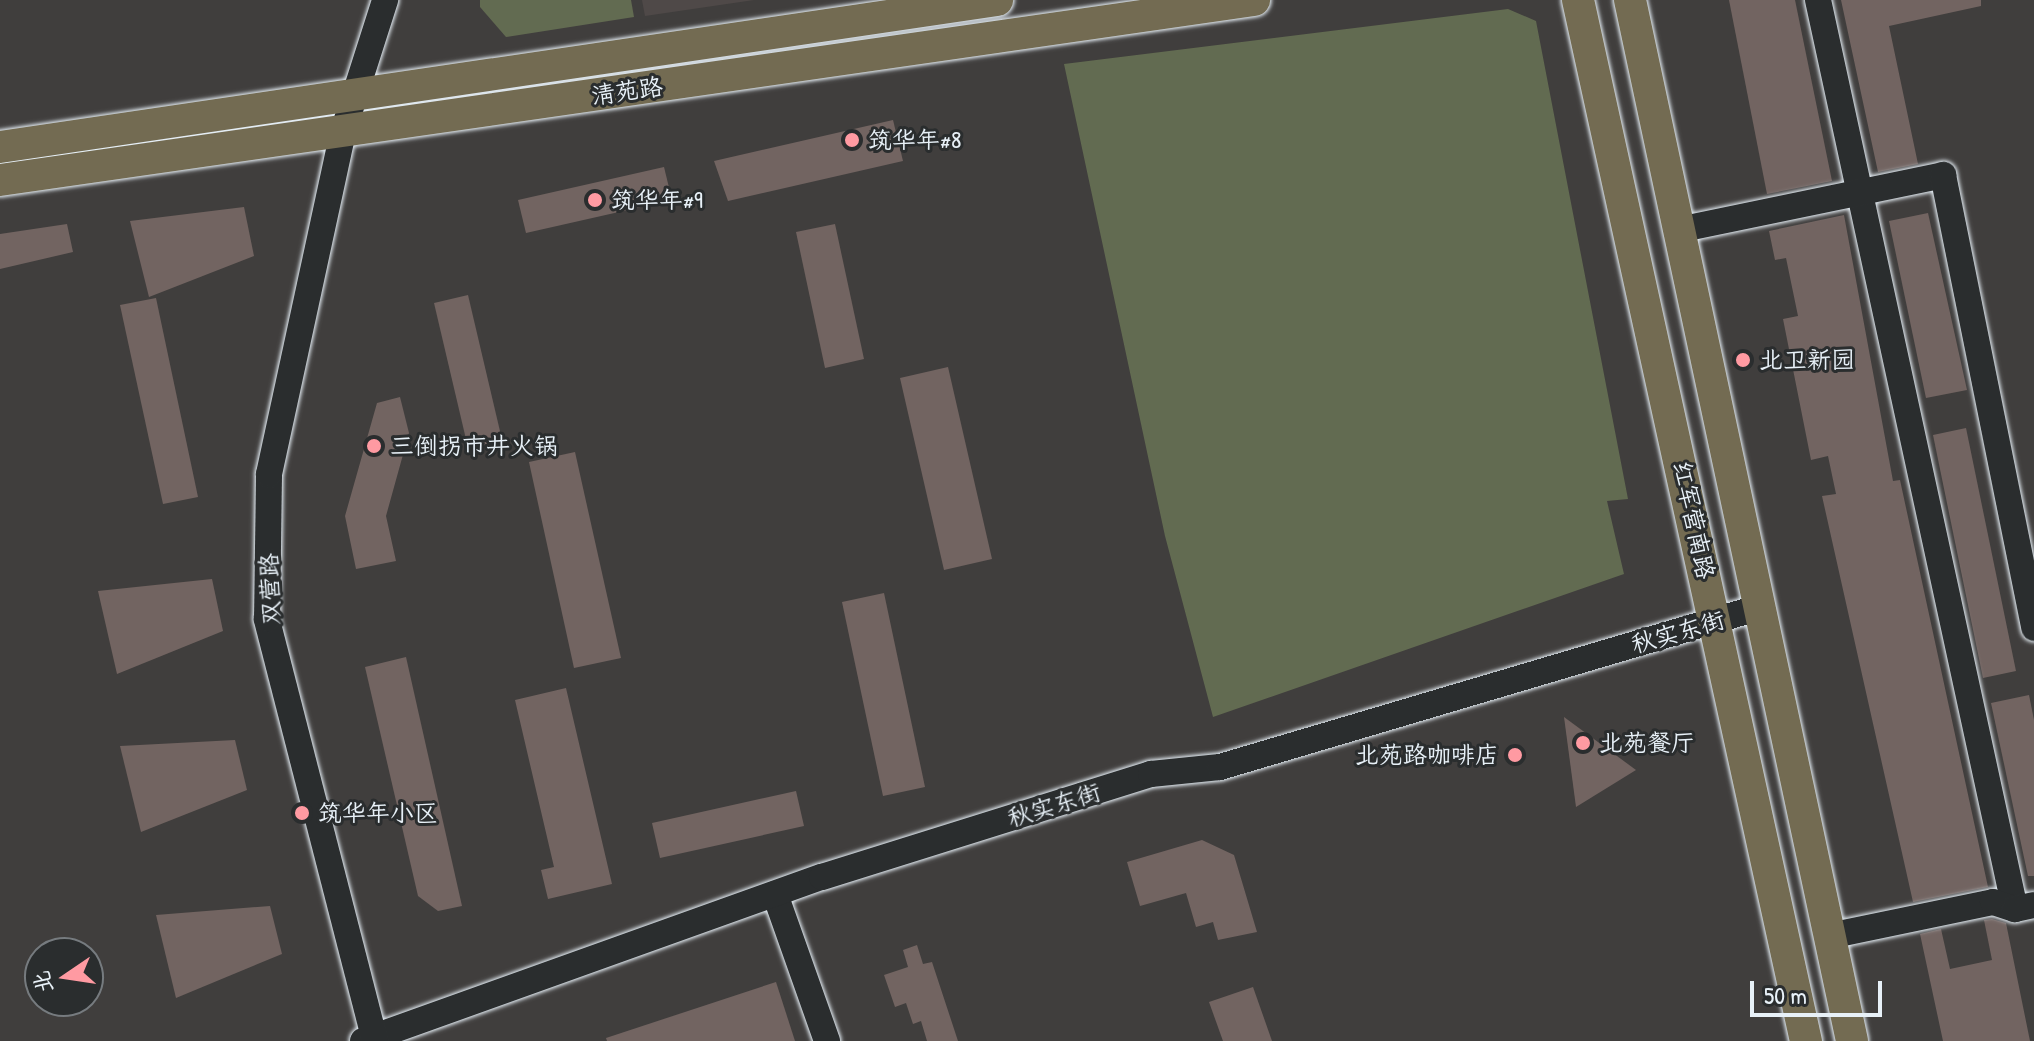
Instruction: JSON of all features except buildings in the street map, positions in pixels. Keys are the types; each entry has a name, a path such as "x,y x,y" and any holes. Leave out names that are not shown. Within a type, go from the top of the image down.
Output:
{"main road":[{"name":"清苑路","path":"0,147 355,92 997,0"},
{"name":"清苑路","path":"0,180 1254,0"},
{"name":"红军营南路","path":"1578,0 1806,1041"},
{"name":"红军营南路","path":"1632,11 1757,608 1852,1041"},
{"path":"1586,31 1632,11"},
{"path":"1699,542 1723,541 1741,533"}],"street":[{"name":"双营路","path":"371,1040 267,619 269,474 343,132 385,0"},
{"path":"1818,0 2025,907 1993,902 1829,936"},
{"path":"1678,230 1943,175 2034,628"},
{"name":"秋实东街","path":"371,1040 775,894 1151,774 1220,767 1757,608"},
{"path":"775,894 827,1041"}],"shaded area":[{"path":"642,0 754,0 645,16"}],"green space":[{"path":"480,0 631,0 634,17 506,37 480,7"},
{"path":"1508,9 1536,21 1628,499 1607,501 1624,574 1213,717 1165,536 1064,64"}],"place":[{"name":"筑华年#8","path":"852,140"},
{"name":"筑华年#9","path":"595,200"},
{"name":"北卫新园","path":"1743,360"},
{"name":"三倒拐市井火锅","path":"374,446"},
{"name":"北苑餐厅","path":"1583,743"},
{"name":"北苑路咖啡店","path":"1515,755"},
{"name":"筑华年小区","path":"302,813"}]}
